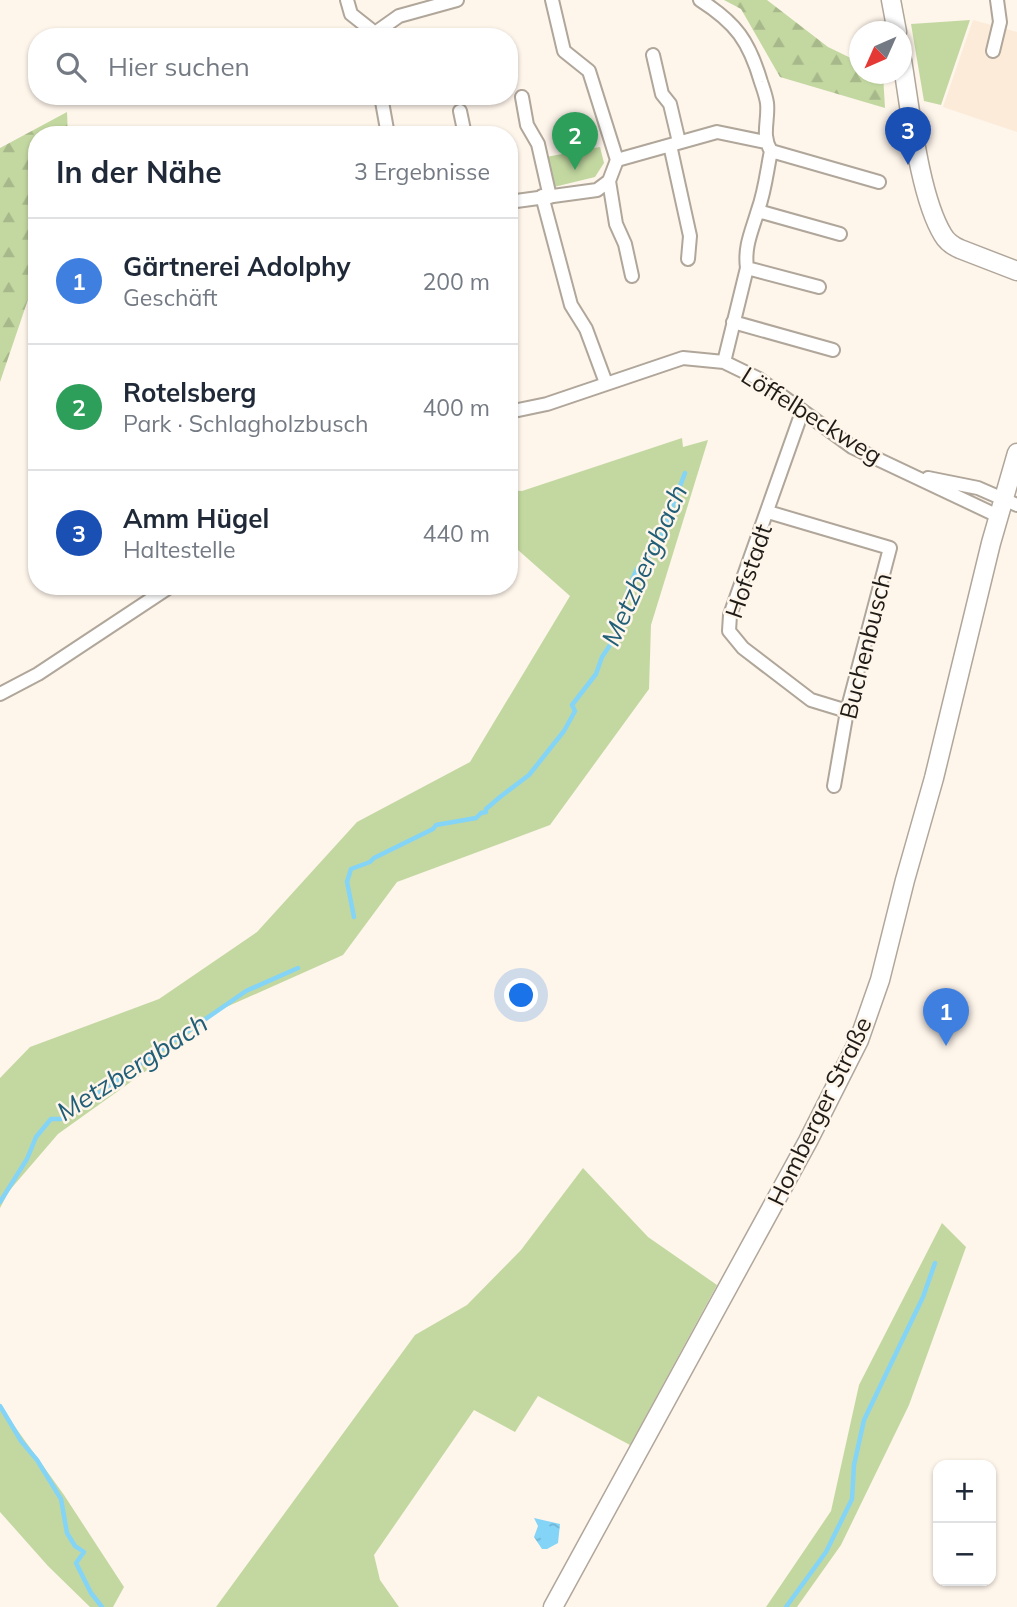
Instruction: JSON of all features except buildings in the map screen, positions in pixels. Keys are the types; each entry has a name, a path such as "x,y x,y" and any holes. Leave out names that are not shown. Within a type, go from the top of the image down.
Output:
{"main road":[{"path":"891,0 895,21"},
{"path":"905,84 922,173 943,234 960,249 1017,271"},
{"name":"Homberger Straße","path":"553,1607 808,1141 859,1040 880,980 934,778 998,516 1010,501 1017,453"}],"street":[{"path":"347,0 351,14 367,28"},
{"path":"384,28 399,16 457,0"},
{"path":"552,0 564,51 589,71 617,160 609,181 617,224 625,244 632,276"},
{"path":"700,0 721,14 743,37 767,103 768,147 758,211 752,224 745,256 747,268 724,362"},
{"path":"993,51 1000,22 997,0"},
{"path":"653,55 662,94 670,104 690,236 688,259"},
{"path":"522,97 527,125 538,144 546,197 571,305 586,329 607,383"},
{"path":"383,105 386,126"},
{"path":"460,111 463,126"},
{"path":"617,160 717,132 879,182"},
{"path":"518,201 597,190 609,181"},
{"path":"758,211 840,234"},
{"path":"747,268 818,287"},
{"path":"733,322 834,350"},
{"name":"Löffelbeckweg","path":"518,410 547,404 683,358 724,362 759,379 852,447 998,516"},
{"name":"Hofstadt","path":"802,412 730,615 729,631 743,648 811,700 847,710"},
{"name":"Löffelbeckweg","path":"911,474 978,488 1010,501"},
{"name":"Buchenbusch","path":"768,512 890,548 847,710 834,786"},
{"path":"0,694 38,674 157,595"}],"shaded area":[{"path":"973,20 1017,32 1017,132 943,107"}],"green space":[{"path":"724,0 767,0 828,47 849,57 849,84 884,84 885,108 780,77 741,9"},
{"path":"970,20 941,105 924,101 912,24"},
{"path":"67,112 68,126 41,126"},
{"path":"28,133 28,300 0,382 0,148"},
{"path":"600,147 604,163 595,177 554,187 546,157"},
{"path":"682,438 683,447 708,440 651,625 649,689 550,825 397,882 343,955 215,1012 146,1071 58,1134 9,1191 0,1208 0,1078 30,1047 159,999 257,932 357,822 470,762 570,596 518,550 518,491"},
{"path":"583,1168 648,1237 717,1285 630,1445 538,1396 515,1432 474,1410 374,1555 380,1580 399,1607 216,1607 415,1335 467,1305 521,1250"},
{"path":"942,1223 966,1247 909,1405 841,1545 797,1607 766,1607 831,1511 859,1385"},
{"path":"0,1406 64,1495 124,1587 113,1607 90,1607 48,1566 0,1512"}],"water":[{"path":"534,1518 560,1524 558,1543 542,1549 534,1537 538,1526"}],"waterway":[{"name":"Metzbergbach","path":"354,917 347,882 351,869 370,862 436,825 476,818 486,812 486,809 529,775 564,731 575,711 572,705 596,674 602,657 618,633 629,586 637,569 657,548 685,473"},
{"name":"Metzbergbach","path":"0,1202 27,1159 36,1137 51,1119 61,1119 246,991 298,968"},
{"path":"786,1607 826,1552 852,1499 854,1465 864,1420 923,1297 935,1263"},
{"name":"Metzbergbach","path":"0,1406 61,1499 67,1533 75,1546 84,1552 76,1563 91,1593 102,1607"}],"place":[{"name":"Amm Hügel","path":"908,165"},
{"name":"Rotelsberg","path":"575,170"},
{"name":"Gärtnerei Adolphy","path":"946,1046"}]}
